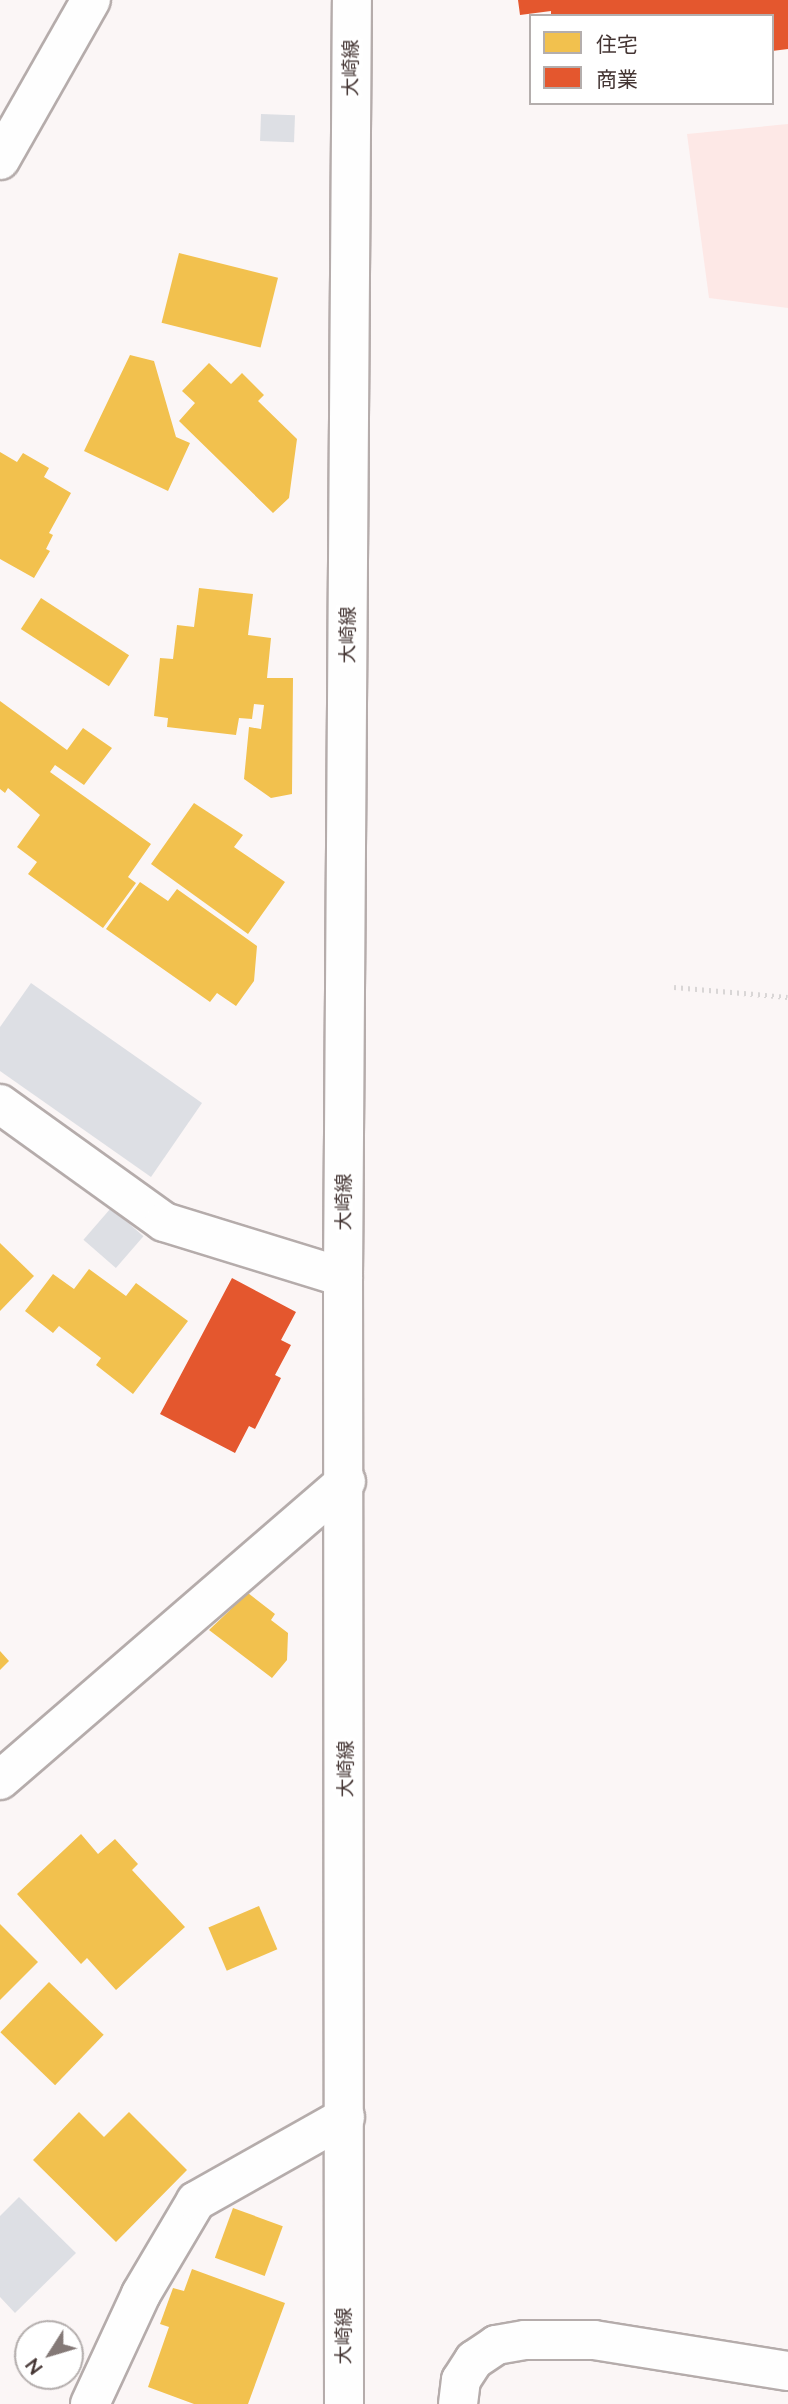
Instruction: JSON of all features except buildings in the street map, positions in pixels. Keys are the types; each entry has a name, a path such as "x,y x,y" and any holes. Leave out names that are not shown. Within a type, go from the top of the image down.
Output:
{"street":[{"path":"0,160 91,0"},
{"name":"大崎線","path":"344,2404 344,1277 352,0"},
{"path":"0,1104 164,1222 344,1277"},
{"path":"0,1780 346,1481"},
{"path":"90,2404 141,2294 197,2201 345,2117"},
{"path":"458,2404 461,2380 474,2360 496,2345 524,2340 594,2340 788,2371"}],"path":[{"path":"674,987 788,997"}],"shaded area":[{"path":"788,124 788,308 709,298 687,134"}]}
